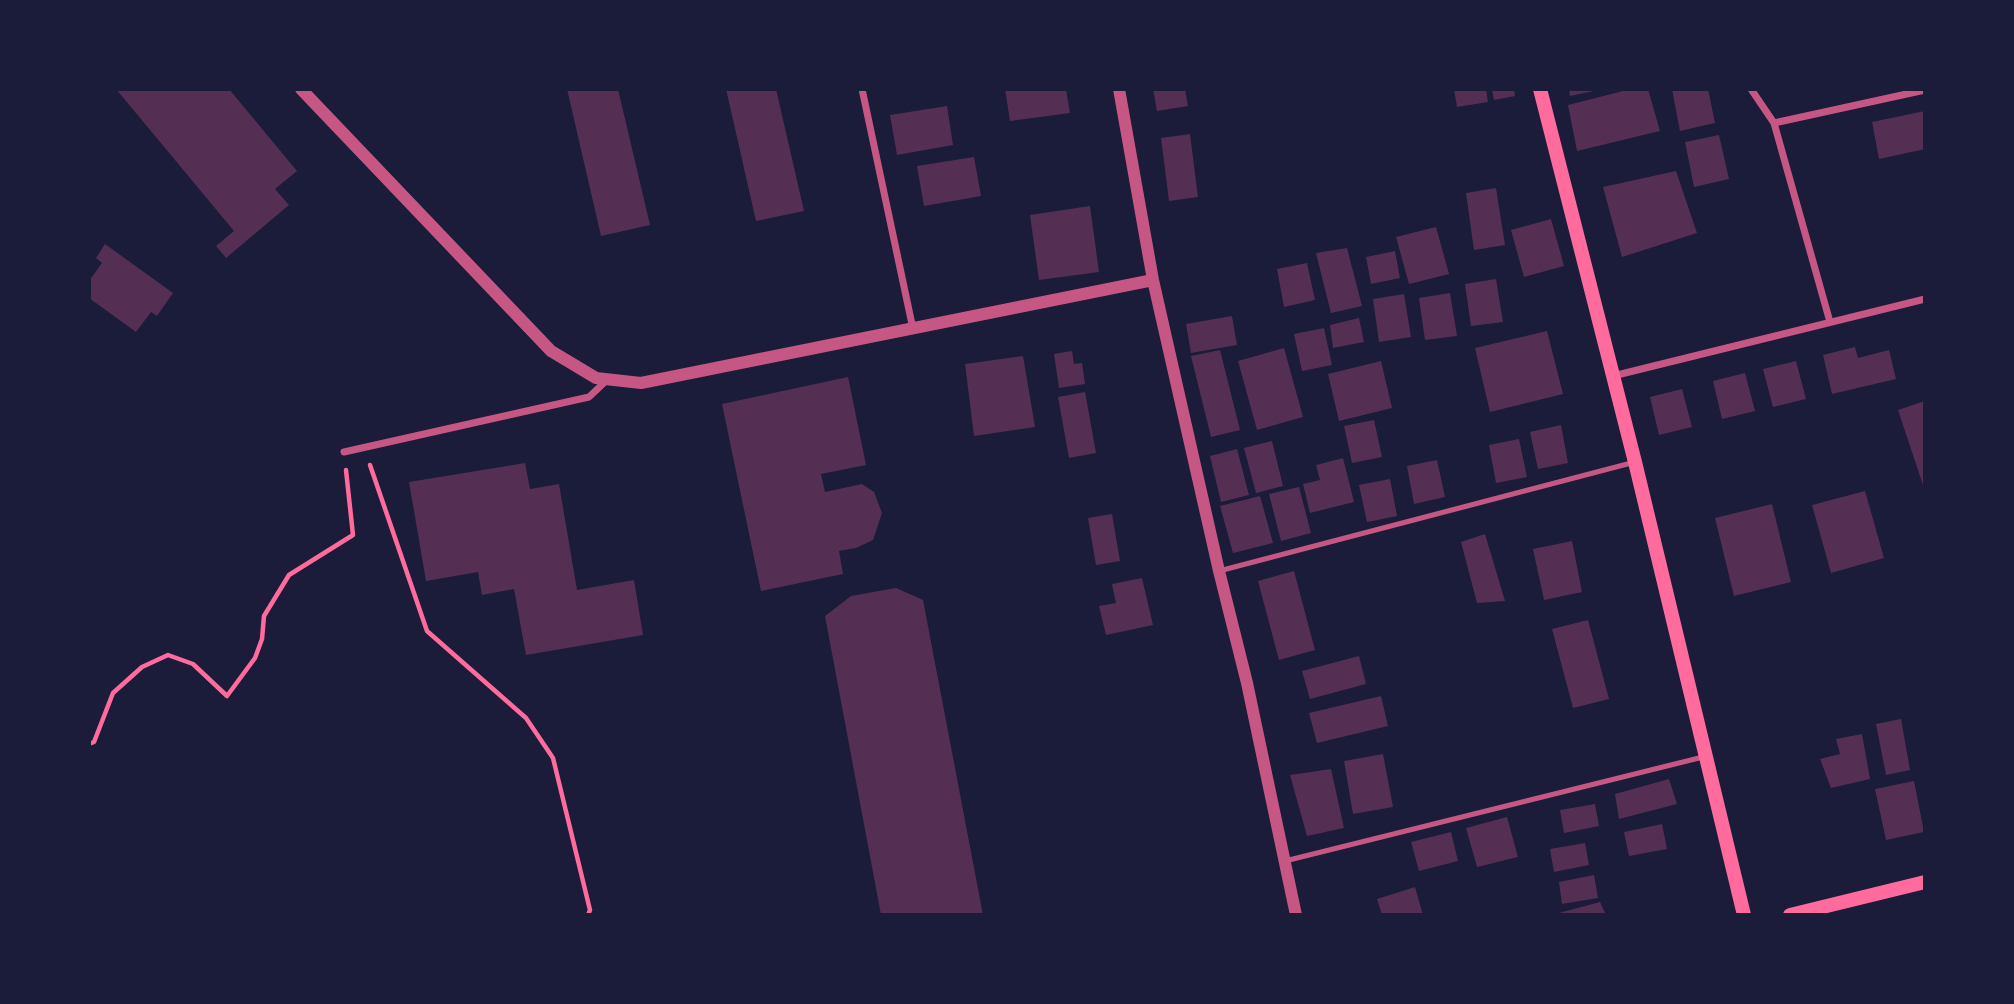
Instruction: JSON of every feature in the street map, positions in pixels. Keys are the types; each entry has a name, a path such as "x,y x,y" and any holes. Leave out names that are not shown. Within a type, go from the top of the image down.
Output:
{"main road":[{"path":"1540,89 1635,462 1744,915"},
{"path":"1790,915 1925,882"}],"street":[{"path":"301,89 551,351 596,378 641,383 1153,281"},
{"path":"862,89 913,330"},
{"path":"1119,89 1153,281 1247,683 1296,915"},
{"path":"1751,89 1774,123 1830,322"},
{"path":"1774,123 1925,90"},
{"path":"1612,377 1925,299"},
{"path":"344,452 589,397 609,378"}],"lane":[{"path":"1219,571 1635,462"},
{"path":"1285,861 1706,756"}],"path":[{"path":"89,744 94,742 113,692 142,667 168,655 193,664 227,696 256,658 262,639 264,616 289,575 353,535 344,452"},
{"path":"344,452 372,466 427,631 526,718 553,758 589,915"}],"building":[{"path":"116,89 229,89 297,171 275,189 289,205 226,258 216,246 234,231"},
{"path":"567,89 618,89 650,225 601,236"},
{"path":"726,89 776,89 804,211 756,221"},
{"path":"1005,89 1066,89 1070,113 1010,121"},
{"path":"1153,89 1185,89 1188,106 1157,111"},
{"path":"1454,89 1486,89 1488,102 1457,107"},
{"path":"1492,89 1514,89 1515,96 1494,100"},
{"path":"1569,89 1599,89 1599,90 1570,96"},
{"path":"1631,89 1648,89 1660,131 1577,151 1568,105"},
{"path":"1672,89 1708,89 1715,123 1680,131"},
{"path":"947,106 953,145 897,155 890,115"},
{"path":"1925,111 1925,149 1879,159 1872,122"},
{"path":"1190,134 1198,197 1169,201 1161,138"},
{"path":"1719,135 1729,179 1694,187 1685,142"},
{"path":"974,157 981,196 924,206 917,166"},
{"path":"1676,171 1697,233 1622,257 1603,187"},
{"path":"1496,188 1505,245 1474,250 1466,193"},
{"path":"1090,206 1099,272 1039,280 1030,215"},
{"path":"1551,219 1564,266 1524,277 1511,230"},
{"path":"1436,227 1449,274 1409,284 1396,237"},
{"path":"105,244 173,293 157,316 151,312 136,332 89,298 89,281 102,263 96,258"},
{"path":"1347,248 1362,306 1331,313 1316,253"},
{"path":"1395,251 1400,278 1371,284 1366,257"},
{"path":"1307,263 1315,300 1284,307 1277,269"},
{"path":"1496,279 1503,322 1471,326 1465,284"},
{"path":"1450,293 1457,336 1425,340 1419,298"},
{"path":"1404,294 1411,337 1379,342 1373,299"},
{"path":"1232,316 1237,345 1191,353 1186,324"},
{"path":"1359,318 1364,342 1333,348 1330,325"},
{"path":"1324,328 1332,365 1302,371 1294,334"},
{"path":"1547,331 1563,394 1490,412 1475,348"},
{"path":"1855,347 1858,358 1889,350 1896,379 1832,394 1823,355"},
{"path":"1284,348 1303,417 1257,430 1238,361"},
{"path":"1220,350 1240,430 1211,437 1191,356"},
{"path":"1072,351 1074,364 1082,363 1085,384 1059,388 1054,354"},
{"path":"1023,356 1035,427 974,436 965,364"},
{"path":"1381,361 1392,408 1339,421 1328,374"},
{"path":"1796,361 1806,399 1773,407 1763,369"},
{"path":"1745,373 1755,411 1722,419 1713,381"},
{"path":"848,377 866,465 821,474 825,492 862,484 874,492 882,513 873,540 856,548 839,551 843,574 761,591 722,404"},
{"path":"1682,389 1692,427 1659,435 1650,397"},
{"path":"1085,392 1096,453 1069,458 1058,397"},
{"path":"1925,401 1925,488 1924,488 1898,410"},
{"path":"1374,420 1382,457 1352,463 1344,426"},
{"path":"1561,425 1568,463 1538,469 1530,432"},
{"path":"1519,439 1527,477 1496,483 1489,445"},
{"path":"1272,441 1283,486 1256,493 1244,448"},
{"path":"1237,449 1249,495 1221,502 1210,456"},
{"path":"1343,458 1354,502 1310,513 1303,484 1320,480 1316,465"},
{"path":"1437,460 1445,497 1414,504 1407,466"},
{"path":"525,463 530,489 559,484 577,590 634,580 643,635 526,655 514,589 482,595 478,572 426,581 409,482"},
{"path":"1390,479 1397,516 1367,522 1359,485"},
{"path":"1299,487 1311,533 1281,541 1269,494"},
{"path":"1865,491 1884,558 1831,573 1812,505"},
{"path":"1260,496 1273,543 1233,553 1220,506"},
{"path":"1772,504 1791,582 1734,596 1715,518"},
{"path":"1112,514 1120,561 1096,565 1088,518"},
{"path":"1485,534 1505,601 1477,603 1461,542"},
{"path":"1572,541 1582,592 1544,600 1533,549"},
{"path":"1294,571 1315,650 1279,660 1258,581"},
{"path":"1142,578 1153,625 1106,635 1099,606 1116,603 1112,584"},
{"path":"896,588 923,600 983,915 881,915 825,616 851,596"},
{"path":"1588,620 1609,699 1573,708 1552,629"},
{"path":"1359,656 1366,684 1310,699 1302,671"},
{"path":"1381,696 1388,726 1317,743 1309,713"},
{"path":"1901,719 1910,770 1886,775 1876,724"},
{"path":"1862,734 1870,779 1831,788 1820,759 1840,754 1836,739"},
{"path":"1383,754 1393,807 1353,814 1344,761"},
{"path":"1331,769 1344,828 1307,836 1290,775"},
{"path":"1669,779 1677,804 1619,819 1615,794"},
{"path":"1914,781 1924,832 1886,840 1875,789"},
{"path":"1595,804 1599,826 1564,833 1560,810"},
{"path":"1507,817 1518,857 1477,867 1466,828"},
{"path":"1662,824 1667,849 1629,856 1624,832"},
{"path":"1451,832 1458,861 1419,871 1411,842"},
{"path":"1585,843 1589,865 1554,872 1550,849"},
{"path":"1594,875 1598,898 1562,904 1559,882"},
{"path":"1415,887 1423,915 1382,915 1377,899"},
{"path":"1600,902 1606,915 1555,915 1555,914"}]}
